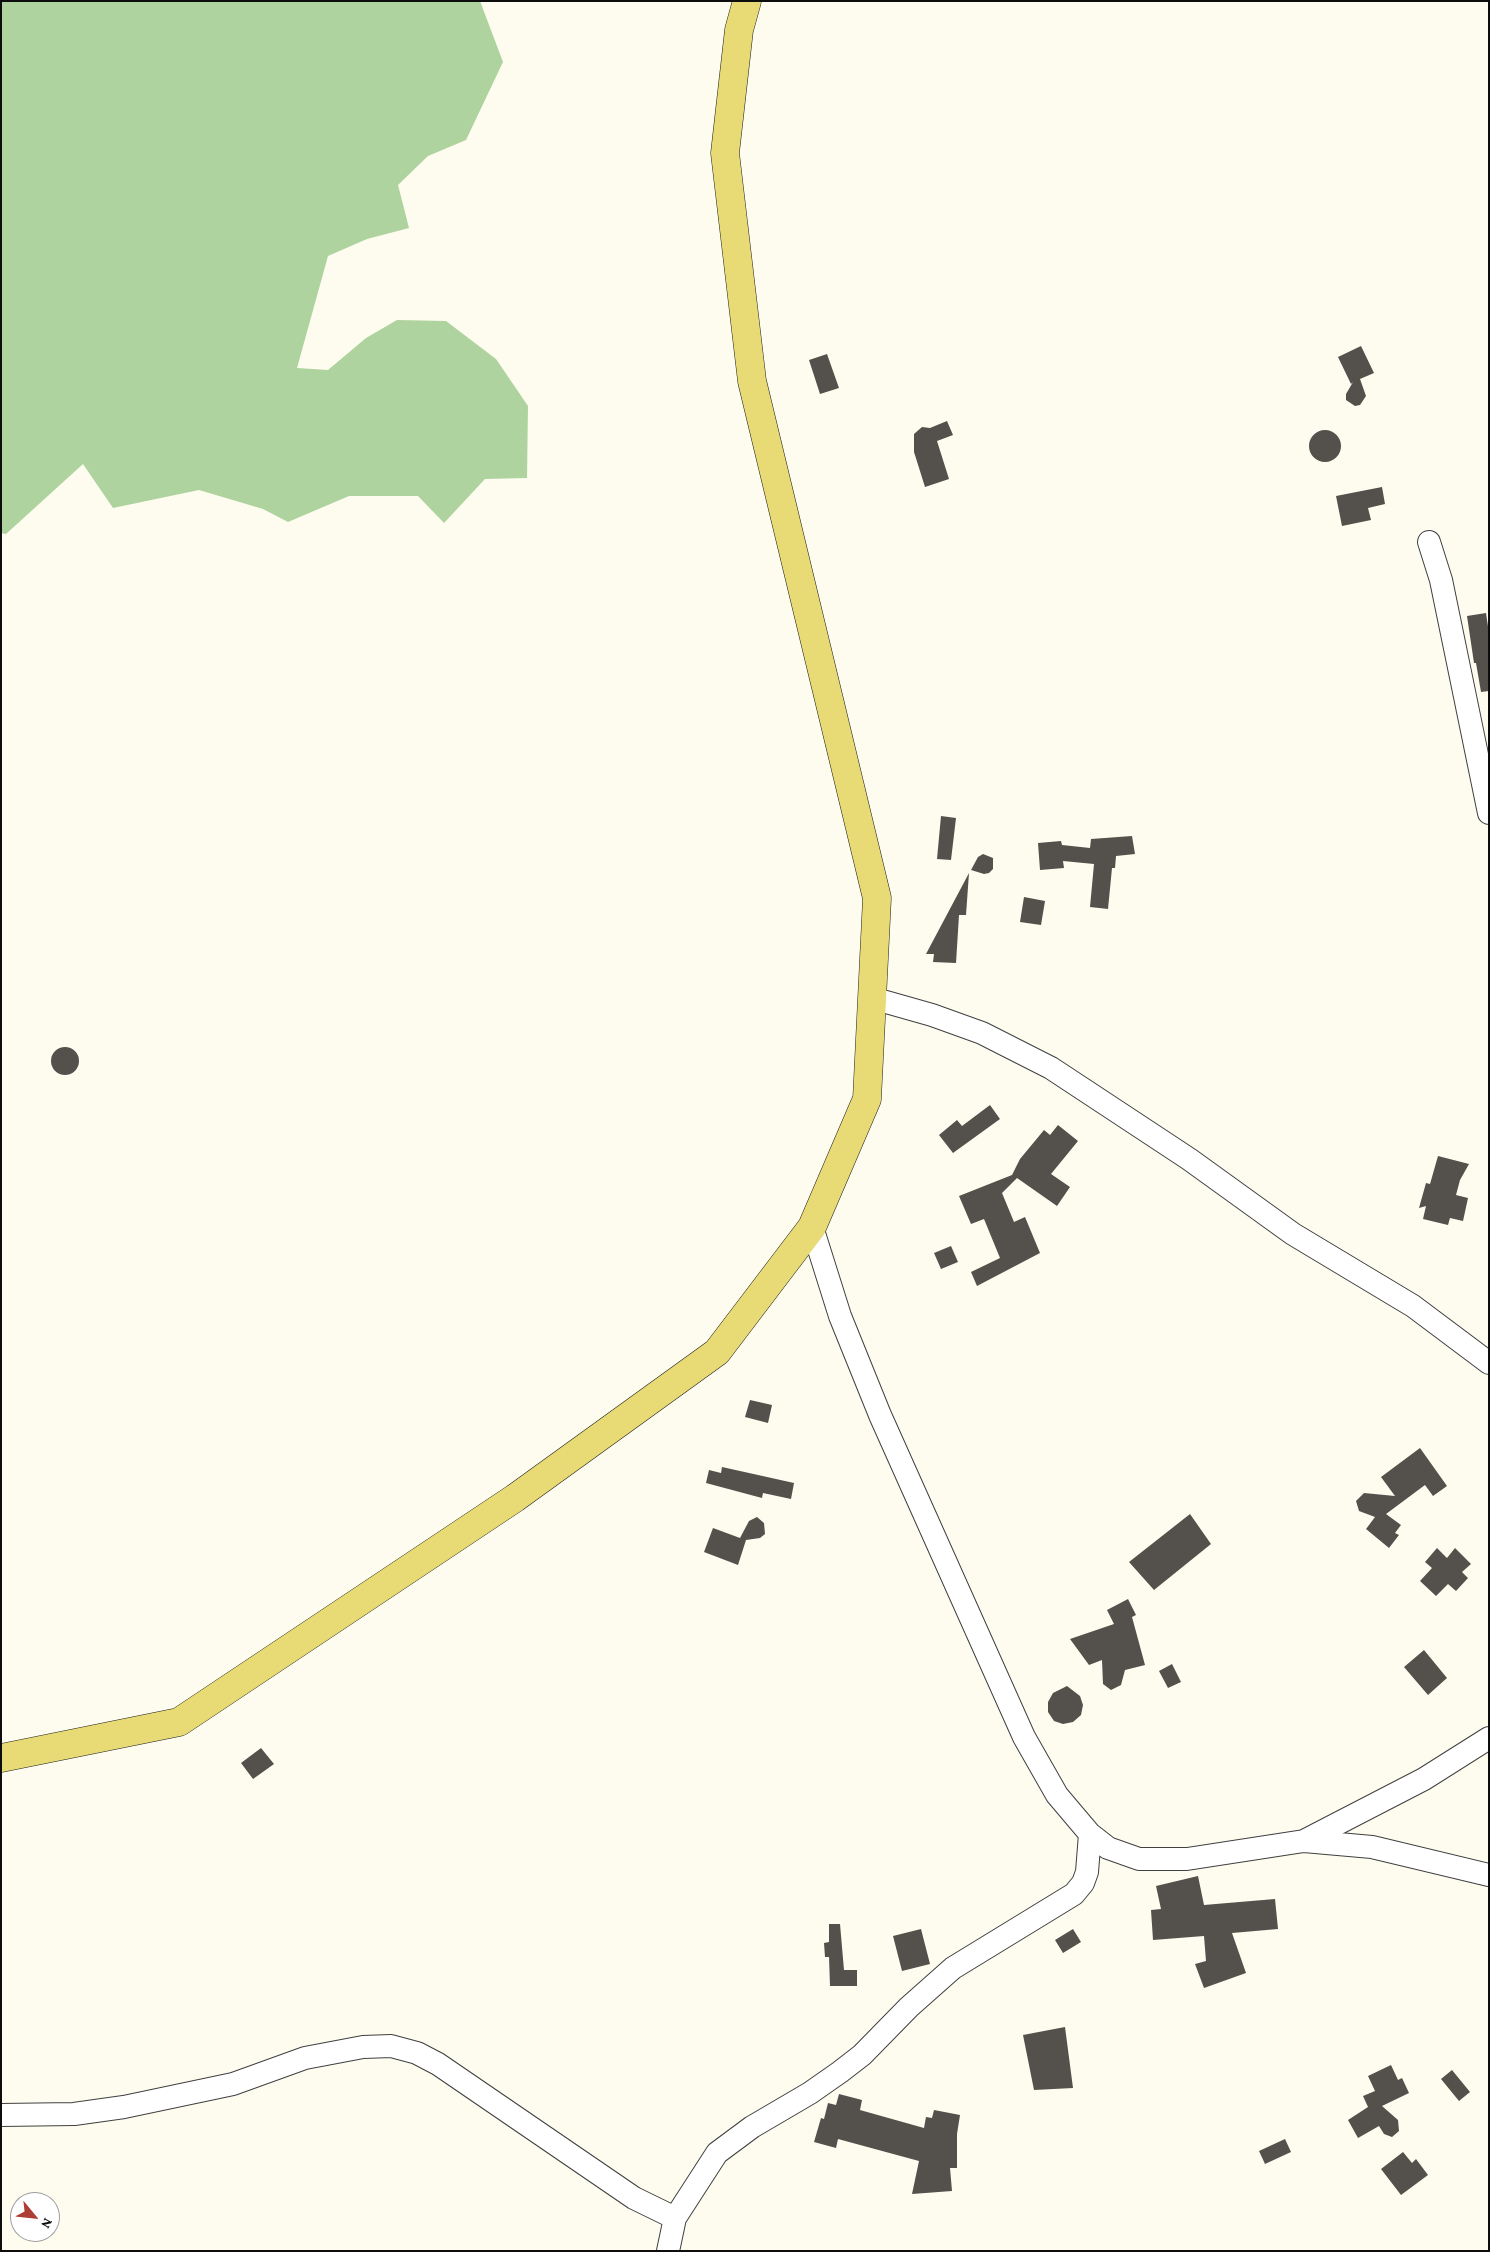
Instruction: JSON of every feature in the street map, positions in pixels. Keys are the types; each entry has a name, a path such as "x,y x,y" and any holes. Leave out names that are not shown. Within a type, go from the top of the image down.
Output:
{"main road":[{"path":"1,1758 179,1722 515,1498 717,1352 812,1227 867,1099 877,898 752,381 725,153 739,30 747,1"}],"street":[{"path":"1429,542 1441,580 1489,814"},
{"path":"872,998 932,1015 982,1033 1051,1068 1189,1159 1293,1234 1413,1306 1489,1363"},
{"path":"812,1227 840,1316 880,1415 1024,1737 1057,1795 1090,1834 1108,1848 1139,1858 1187,1859 1304,1841 1372,1847 1489,1875"},
{"path":"1304,1841 1424,1779 1489,1738"},
{"path":"668,2251 675,2218 717,2153 752,2127 810,2093 862,2055 909,2007 953,1968 1074,1894 1083,1883 1087,1872 1090,1834"},
{"path":"1,2115 74,2114 124,2107 233,2084 305,2058 363,2047 391,2046 417,2054 438,2064 634,2198 675,2218"}],"green space":[{"path":"1,1 480,1 503,62 466,140 428,156 398,185 409,228 367,239 328,256 297,368 328,370 366,338 397,320 446,321 496,359 528,406 527,478 485,479 444,523 418,496 349,496 288,522 263,509 199,490 113,508 83,464 6,534 1,533"}],"building":[{"path":"1361,346 1374,373 1360,379 1366,396 1360,405 1355,406 1346,400 1346,394 1353,382 1351,384 1338,357"},
{"path":"827,354 839,388 820,394 809,360"},
{"path":"947,421 953,435 937,441 949,479 925,487 914,452 914,434 922,427 930,428"},
{"path":"1325,430 1336,435 1341,446 1336,457 1325,462 1314,457 1309,446 1314,435"},
{"path":"1382,487 1385,504 1368,508 1371,520 1342,526 1336,496"},
{"path":"1486,613 1489,633 1489,691 1481,692 1476,663 1474,663 1467,616"},
{"path":"941,816 956,818 951,860 937,859"},
{"path":"1132,836 1135,854 1116,856 1115,868 1112,868 1108,909 1090,907 1094,864 1063,861 1064,868 1040,870 1038,843 1061,841 1062,845 1090,848 1091,839"},
{"path":"983,854 993,858 993,869 989,873 984,874 971,870 978,857"},
{"path":"969,873 966,915 959,915 956,963 933,962 934,954 926,954"},
{"path":"1024,897 1045,901 1041,925 1020,922"},
{"path":"65,1047 75,1051 79,1061 75,1071 65,1075 55,1071 51,1061 55,1051"},
{"path":"990,1105 1000,1119 953,1153 939,1135 957,1120 962,1126"},
{"path":"1058,1125 1078,1141 1051,1174 1070,1187 1057,1206 1017,1178 1002,1193 1014,1222 1025,1217 1040,1253 977,1286 971,1272 1000,1258 984,1219 971,1224 959,1196 1012,1175 1020,1159 1044,1130 1050,1135"},
{"path":"1438,1156 1469,1164 1460,1180 1456,1195 1468,1198 1463,1221 1450,1218 1448,1225 1423,1219 1426,1206 1419,1208 1426,1183 1430,1184"},
{"path":"951,1246 958,1262 941,1269 934,1253"},
{"path":"750,1400 772,1405 768,1423 745,1417"},
{"path":"1420,1448 1447,1486 1433,1496 1425,1485 1386,1514 1401,1525 1395,1533 1399,1535 1389,1548 1366,1529 1375,1517 1359,1511 1356,1501 1364,1493 1395,1496 1381,1477"},
{"path":"722,1467 794,1483 791,1499 763,1493 762,1498 706,1483 709,1470 721,1473"},
{"path":"1190,1514 1211,1544 1154,1590 1129,1562"},
{"path":"757,1517 764,1523 765,1534 760,1538 746,1540 738,1565 704,1552 713,1528 740,1538 749,1521"},
{"path":"1437,1548 1447,1558 1455,1548 1471,1564 1462,1572 1468,1578 1456,1591 1448,1584 1436,1596 1420,1581 1432,1568 1425,1562"},
{"path":"1128,1599 1136,1615 1132,1617 1145,1665 1125,1670 1121,1685 1111,1690 1103,1684 1102,1660 1089,1665 1070,1639 1114,1624 1107,1610"},
{"path":"1424,1650 1447,1678 1428,1695 1404,1667"},
{"path":"1172,1664 1181,1682 1168,1688 1159,1671"},
{"path":"1067,1686 1080,1696 1083,1705 1081,1715 1073,1722 1063,1724 1054,1721 1048,1712 1048,1702 1053,1693"},
{"path":"261,1748 274,1764 253,1779 241,1763"},
{"path":"1198,1876 1204,1905 1275,1899 1278,1929 1232,1933 1246,1973 1204,1988 1195,1964 1206,1961 1204,1936 1153,1940 1151,1910 1161,1909 1156,1886"},
{"path":"829,1924 840,1924 844,1970 857,1970 857,1986 830,1986 829,1957 825,1957 824,1943 829,1942"},
{"path":"921,1929 930,1964 902,1971 893,1936"},
{"path":"1073,1929 1081,1942 1063,1953 1055,1940"},
{"path":"1065,2027 1073,2088 1034,2090 1023,2035"},
{"path":"1391,2065 1398,2080 1402,2078 1409,2093 1382,2106 1398,2120 1399,2131 1392,2137 1384,2134 1379,2126 1358,2138 1348,2120 1368,2107 1363,2096 1375,2091 1368,2076"},
{"path":"1452,2070 1470,2092 1459,2101 1441,2079"},
{"path":"839,2094 862,2100 860,2110 924,2128 926,2117 932,2118 934,2110 960,2115 957,2134 957,2168 950,2168 952,2191 912,2194 919,2161 838,2139 836,2148 814,2142 821,2118 824,2119 828,2103 836,2105"},
{"path":"1285,2139 1291,2152 1265,2164 1259,2151"},
{"path":"1403,2152 1412,2163 1416,2159 1428,2175 1401,2195 1381,2169"}]}
